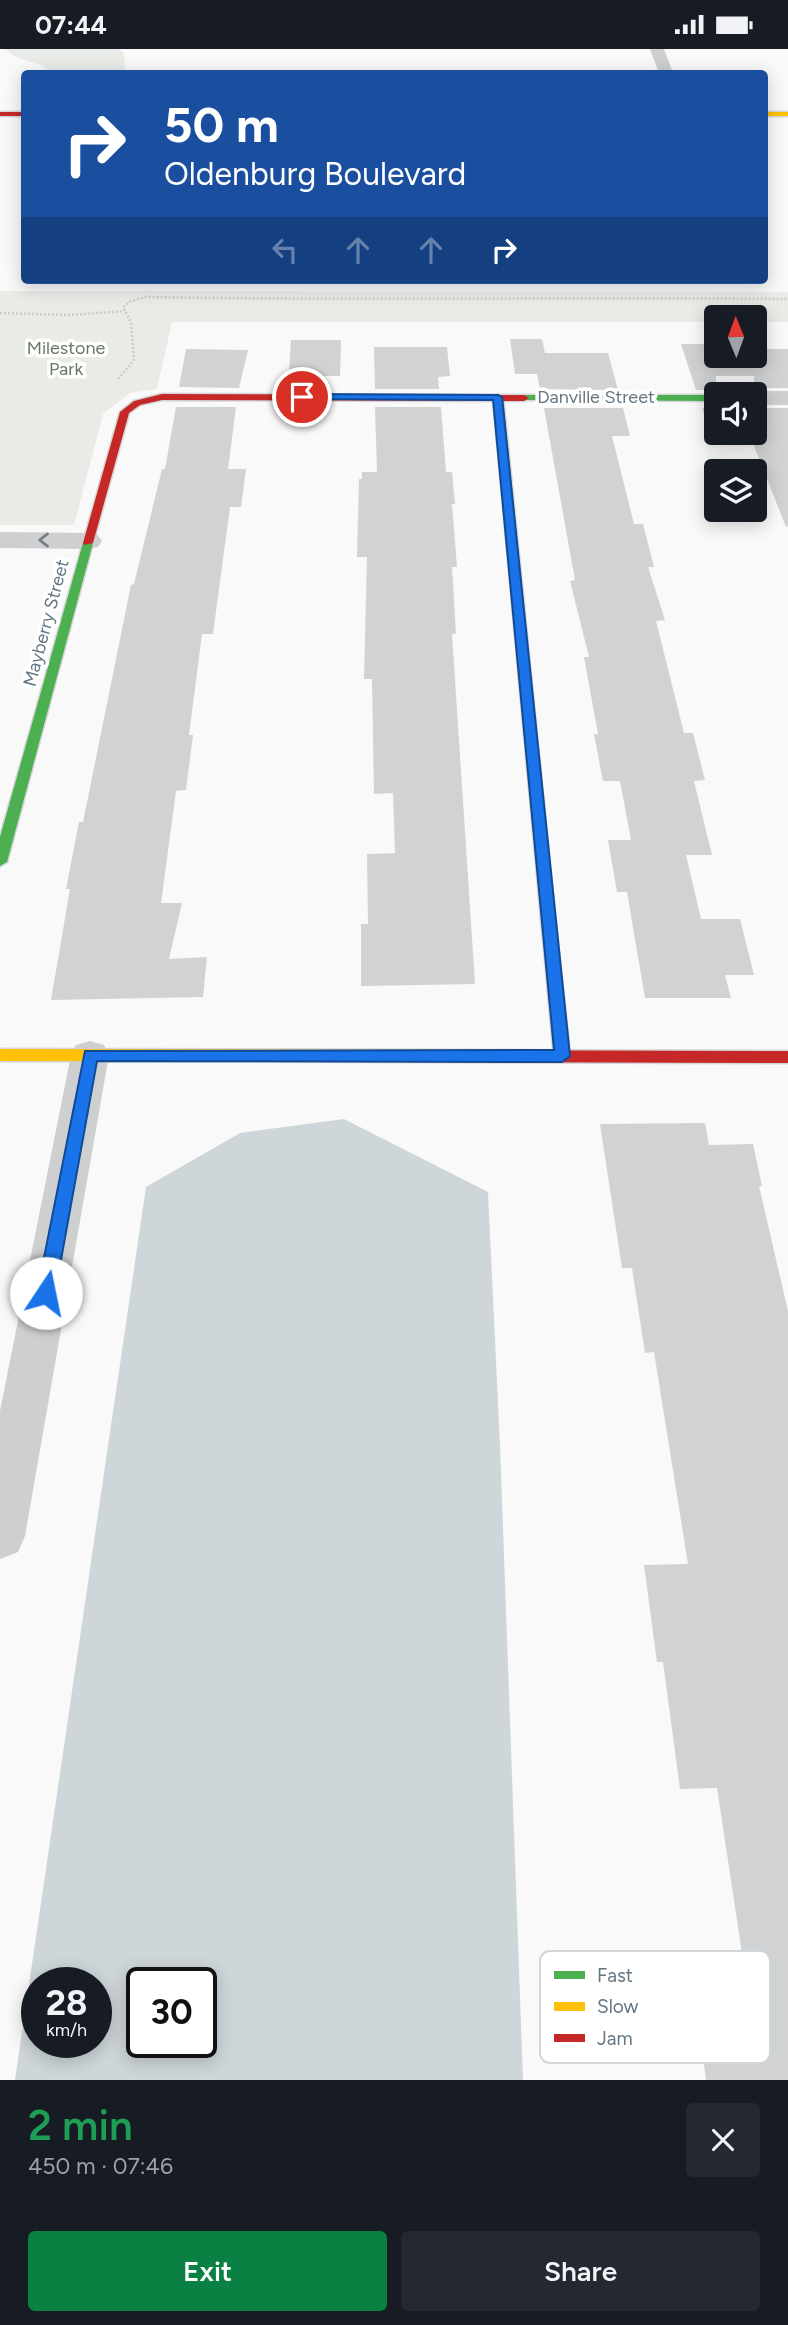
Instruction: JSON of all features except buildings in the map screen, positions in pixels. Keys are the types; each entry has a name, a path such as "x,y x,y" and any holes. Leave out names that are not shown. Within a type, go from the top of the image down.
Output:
{"street":[{"path":"657,49 665,70"},
{"path":"0,114 21,114"},
{"path":"768,114 788,114"},
{"name":"Danville Street","path":"140,401 162,397 704,398"},
{"path":"498,397 562,1056"},
{"path":"767,398 788,398"},
{"name":"Mayberry Street","path":"0,862 125,412 140,401"},
{"path":"0,540 86,550"},
{"path":"0,560 86,550"},
{"path":"0,1055 788,1057"},
{"path":"0,1536 90,1055"}],"path":[{"path":"111,385 127,372 134,360 131,323 123,307 131,300 169,296 355,300 612,297 788,299"},
{"path":"0,313 70,315 125,311"}],"green space":[{"path":"5,49 119,49 124,53 125,70 48,70 16,57"},
{"name":"Milestone Park","path":"0,291 788,292 788,322 767,322 767,305 704,305 704,322 172,322 157,389 130,393 103,414 74,525 0,525"}],"shaded area":[{"path":"344,1119 488,1192 523,2080 15,2080 21,2039 21,2058 112,2058 112,1967 32,1967 146,1187 240,1133"}],"traffic: fast":[{"path":"498,397 546,896"},
{"path":"524,398 704,398"},
{"path":"0,862 88,543"}],"traffic: slow":[{"path":"768,114 788,114"},
{"path":"546,896 562,1056"},
{"path":"0,1055 444,1056"}],"traffic: jam":[{"path":"0,114 21,114"},
{"path":"88,543 125,412 137,403 162,397 524,398"},
{"path":"444,1056 788,1057"}],"route":[{"path":"46,1293 90,1055 562,1056 498,397 302,397"}]}
